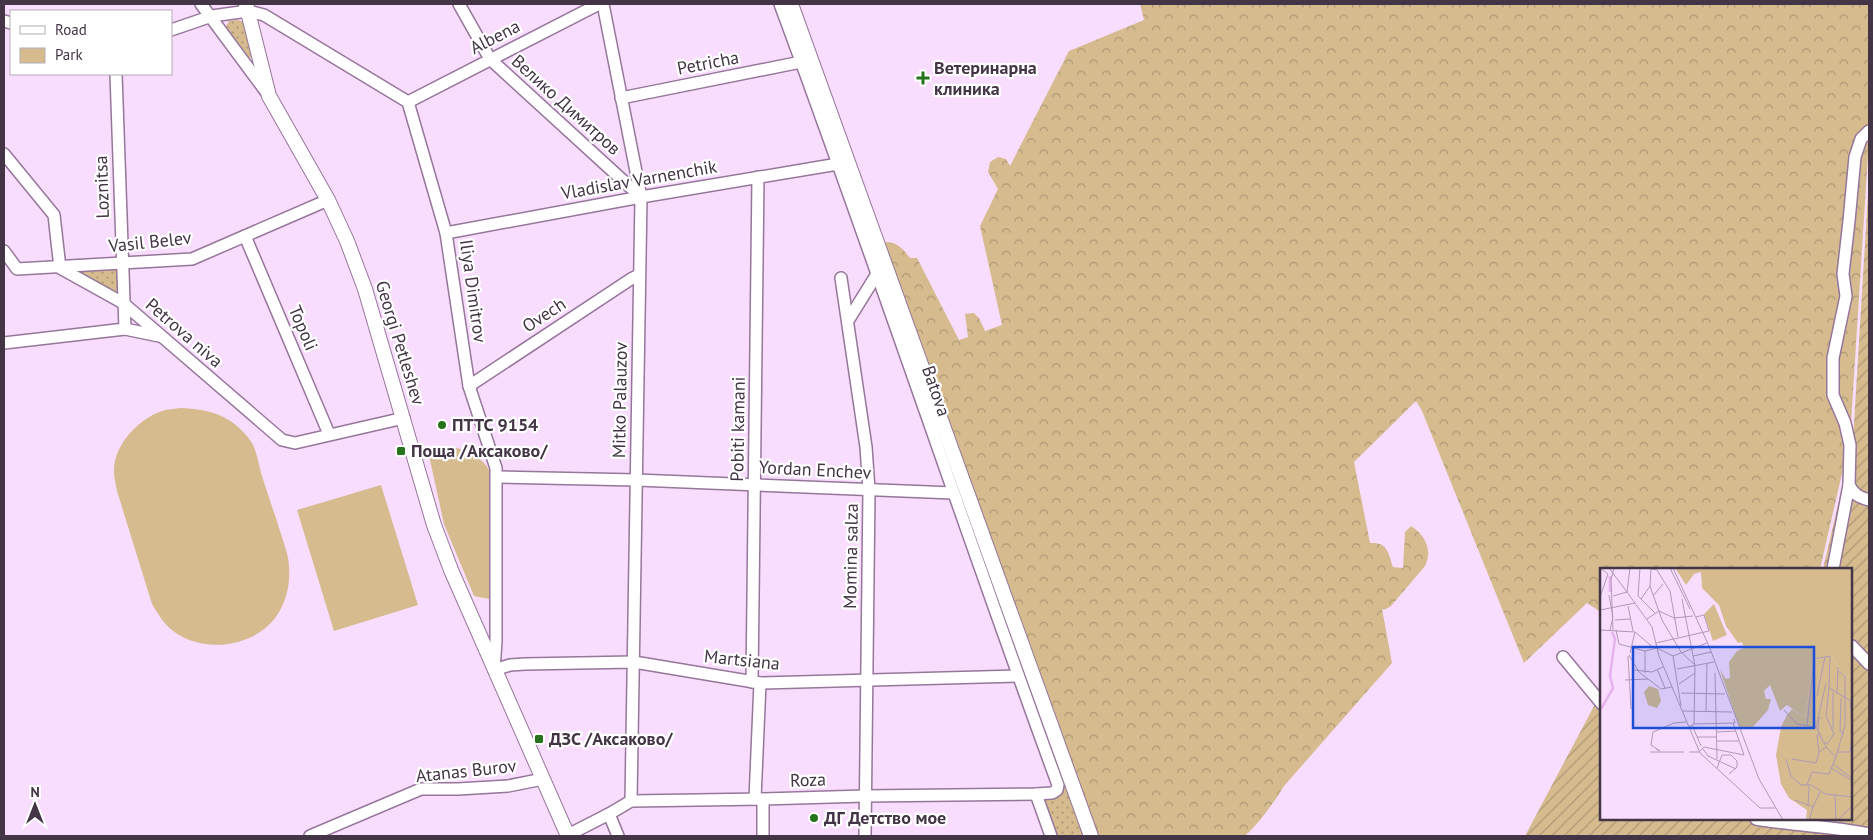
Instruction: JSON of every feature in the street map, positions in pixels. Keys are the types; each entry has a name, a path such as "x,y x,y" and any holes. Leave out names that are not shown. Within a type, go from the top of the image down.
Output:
{"main road":[{"path":"791,4 1091,836"},
{"name":"Georgi Petleshev","path":"247,7 269,96 328,200 347,241 365,289 434,524 451,570 568,836"}],"street":[{"path":"202,4 269,96"},
{"name":"Велико Димитров","path":"459,4 490,59 641,197"},
{"name":"Albena","path":"408,102 599,4"},
{"name":"Mitko Palauzov","path":"603,4 641,197 631,801"},
{"name":"Batova","path":"780,4 1058,786 1057,790"},
{"path":"172,30 212,16 247,7 264,15 408,102"},
{"name":"Petricha","path":"621,98 801,62"},
{"name":"Loznitsa","path":"116,75 125,330"},
{"name":"Iliya Dimitrov","path":"408,102 446,233 469,386 496,468 494,670"},
{"path":"1833,568 1849,485 1850,445 1845,423 1833,395 1833,358 1846,296 1843,274 1855,157 1861,139 1869,131"},
{"path":"4,154 54,215 60,268"},
{"name":"Vladislav Varnenchik","path":"446,233 641,197 838,164"},
{"name":"Pobiti kamani","path":"758,177 755,485 756,682 759,799"},
{"name":"Vasil Belev","path":"4,251 17,269 192,259 328,200"},
{"name":"Topoli","path":"245,236 329,434"},
{"name":"Petrova niva","path":"60,268 124,303 282,440 295,443 404,418"},
{"path":"849,319 876,274"},
{"name":"Ovech","path":"469,386 632,278 639,276"},
{"name":"Momina salza","path":"842,278 866,447 869,490 865,836"},
{"path":"4,343 125,330 161,337"},
{"name":"Yordan Enchev","path":"497,477 637,480 953,493"},
{"path":"1849,485 1857,496 1869,500"},
{"path":"1853,647 1869,664"},
{"path":"1563,657 1600,702"},
{"name":"Martsiana","path":"494,670 510,665 525,664 634,662 756,682 1018,676"},
{"name":"Atanas Burov","path":"310,836 421,789 508,786 543,778"},
{"name":"Roza","path":"568,836 631,801 1036,794 1052,793 1057,790"},
{"path":"1036,794 1051,836"},
{"path":"759,799 763,836"},
{"path":"609,814 618,836"},
{"path":"1769,820 1796,822 1869,834"}],"green space":[{"path":"788,4 1087,836 1051,836 1036,794 1057,790"},
{"path":"1140,4 1869,4 1869,139 1850,439 1820,568 1600,568 1600,612 1587,603 1524,663 1422,411 1416,401 1354,462 1370,543 1384,546 1393,567 1403,568 1405,532 1411,526 1424,538 1428,549 1425,566 1391,606 1384,610 1382,609 1392,663 1284,786 1266,813 1245,836 1096,836 884,242 896,244 910,258 917,258 959,340 968,337 965,314 974,313 979,318 985,331 1002,325 980,226 998,189 988,172 990,162 998,157 1006,159 1010,166 1069,51 1144,20"},
{"path":"238,20 243,22 253,58 248,57 226,26 229,21"},
{"path":"1869,178 1869,836 1525,836 1594,706 1600,700 1600,820 1853,820 1853,568 1823,568 1853,440"},
{"path":"122,264 123,303 60,268"},
{"path":"181,408 204,410 218,414 231,421 251,441 287,554 289,581 283,604 275,618 264,629 235,643 219,645 202,644 187,639 173,631 164,622 152,604 117,491 114,474 115,462 122,443 144,420 164,410"},
{"path":"451,447 471,451 486,465 492,475 489,599 474,596 444,524 428,451"},
{"path":"381,485 418,605 334,631 297,510"}],"place":[{"name":"Ветеринарна клиника","path":"923,78"},
{"name":"ПТТС 9154","path":"442,425"},
{"name":"Поща /Аксаково/","path":"401,451"},
{"name":"ДЗС /Аксаково/","path":"539,739"},
{"name":"ДГ Детство мое","path":"814,818"}]}
